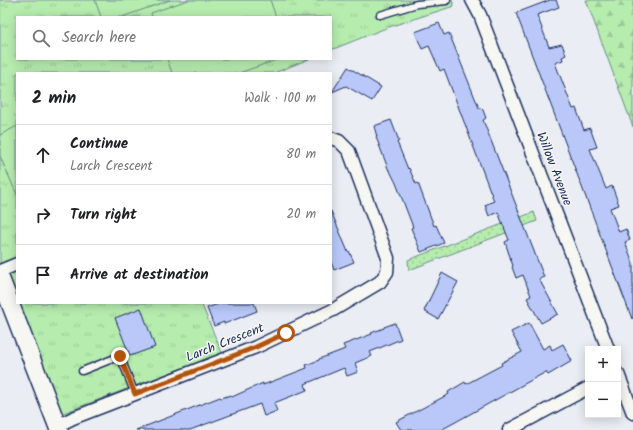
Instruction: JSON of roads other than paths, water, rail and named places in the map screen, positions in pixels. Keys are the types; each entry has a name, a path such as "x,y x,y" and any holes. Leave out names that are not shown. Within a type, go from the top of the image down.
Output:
{"street":[{"name":"Willow Avenue","path":"472,0 480,14 607,346"},
{"name":"Larch Crescent","path":"58,428 73,418 256,347 333,310 380,282 387,272 388,258 349,151 339,141 332,138"},
{"path":"0,271 16,264"},
{"path":"0,277 58,428"},
{"path":"621,382 633,413"},
{"path":"510,430 585,390"}],"lane":[{"path":"380,15 417,4 447,0"},
{"path":"82,371 120,356 135,394"}]}
